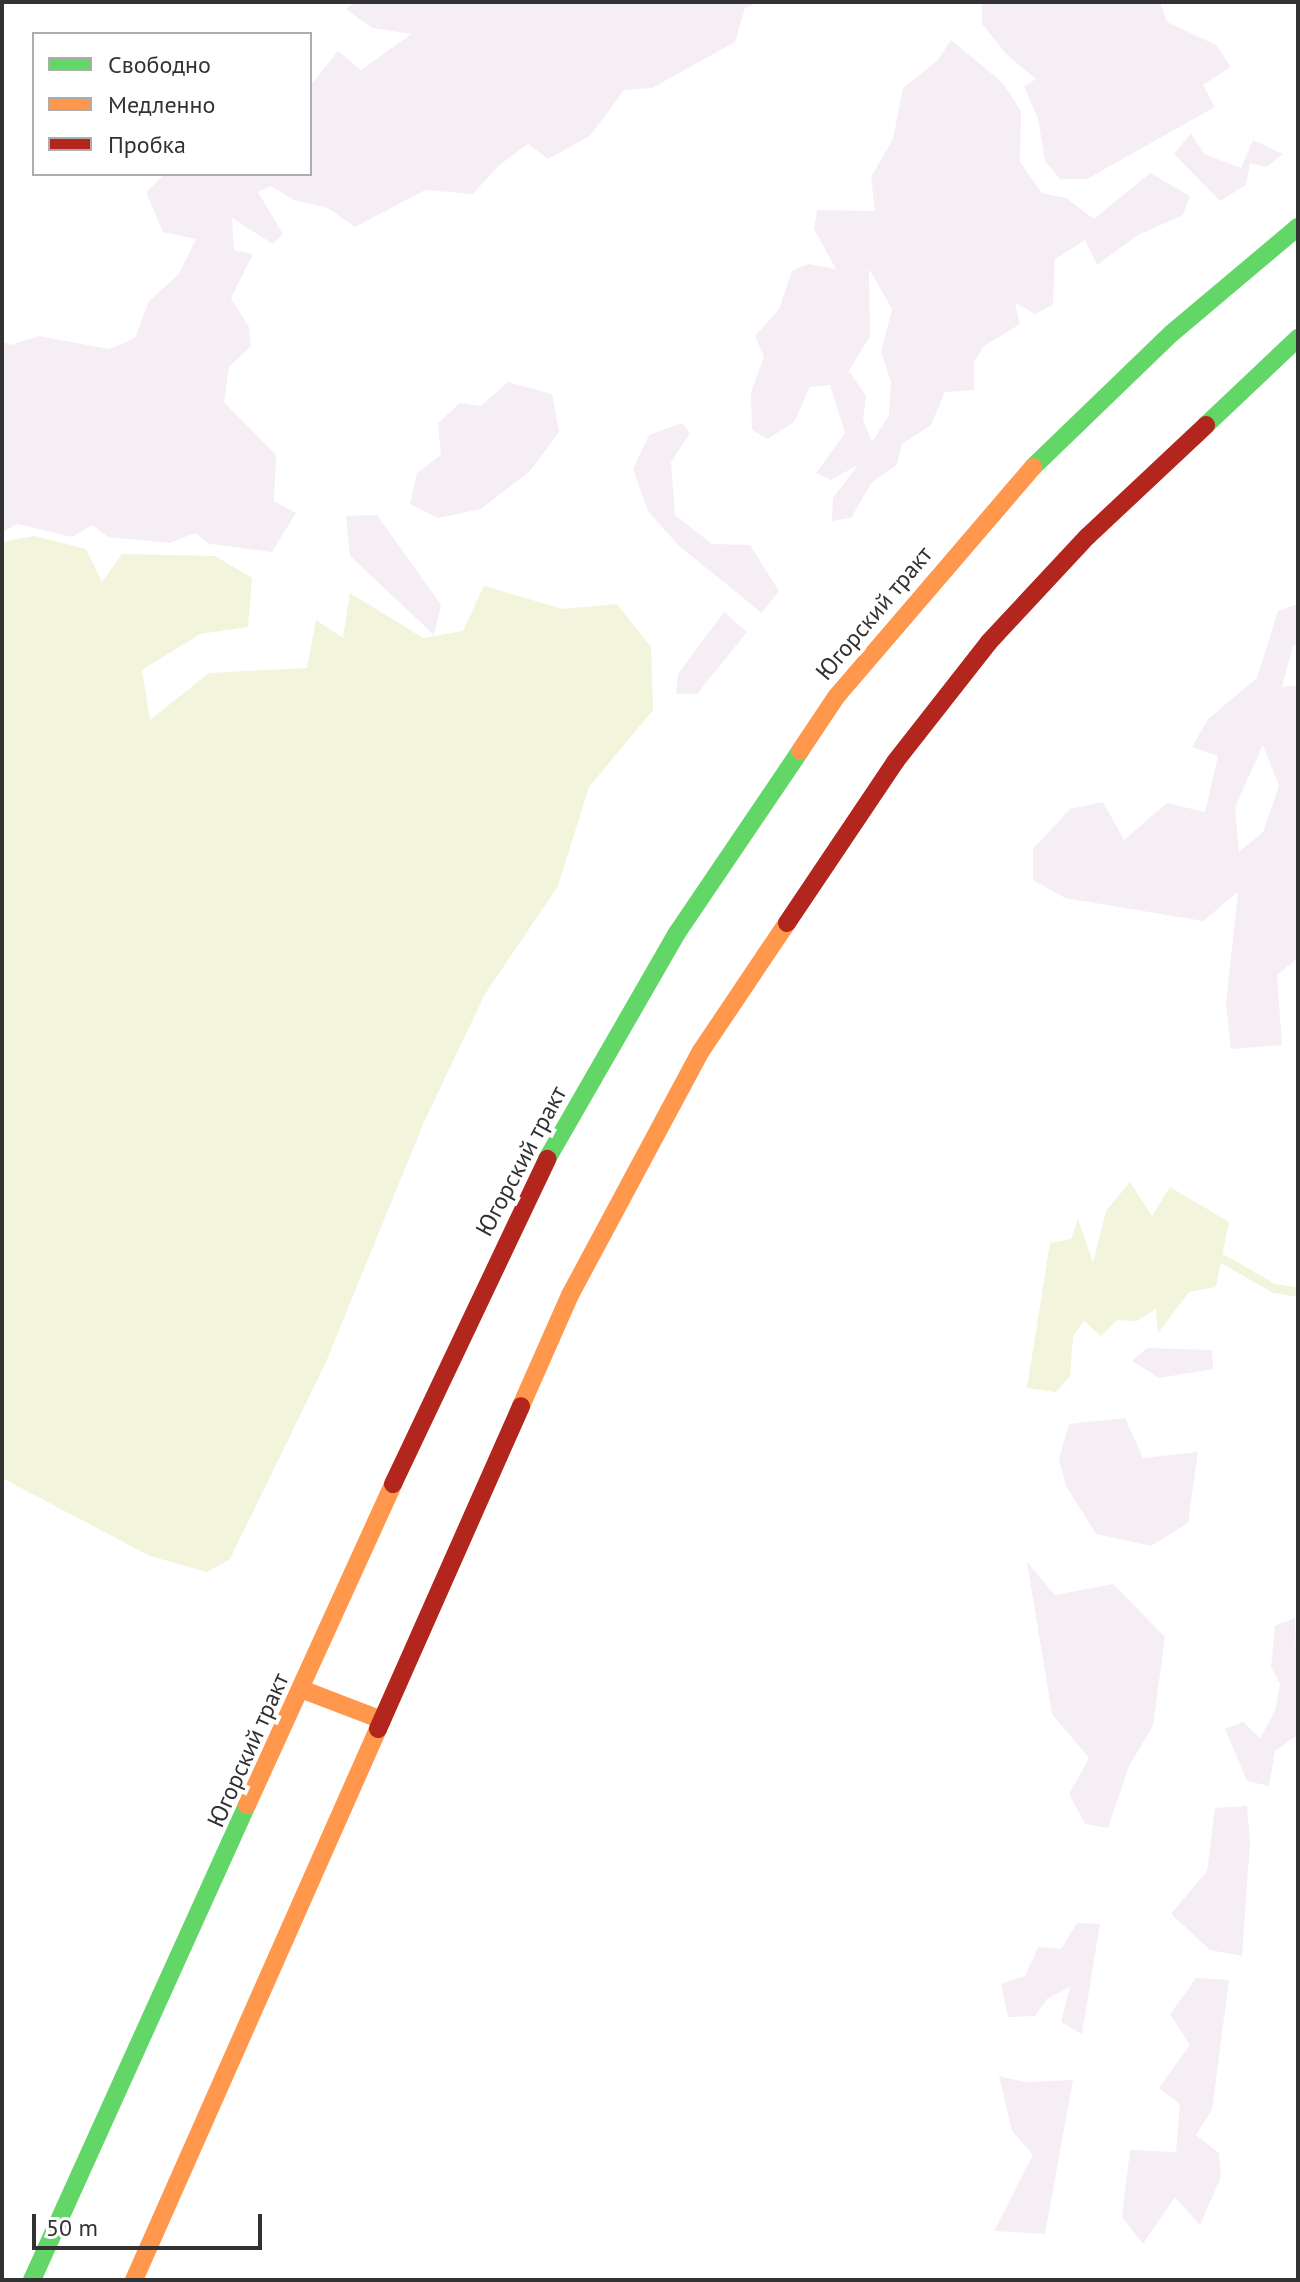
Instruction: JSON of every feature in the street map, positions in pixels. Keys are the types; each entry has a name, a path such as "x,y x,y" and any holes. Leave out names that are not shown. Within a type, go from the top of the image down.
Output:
{"main road":[{"name":"Югорский тракт","path":"32,2280 484,1283 545,1162 677,933 836,697 1051,448 1172,333 1298,227"},
{"path":"134,2280 570,1295 701,1051 751,972 895,762 989,642 1088,536 1298,338"},
{"path":"301,1689 382,1720"}],"shaded area":[{"path":"354,2 760,2 745,8 735,42 652,88 624,90 590,136 548,159 528,144 497,167 473,194 425,190 355,227 328,208 294,200 271,186 258,192 283,234 273,244 232,218 234,250 253,254 231,298 249,327 251,346 229,367 224,402 276,455 274,501 296,513 272,552 210,544 195,533 170,543 108,537 92,525 72,537 17,524 2,532 2,341 10,345 39,336 109,349 135,338 149,301 179,274 196,239 163,232 146,192 162,176 312,176 312,84 338,51 361,70 411,34 372,28 346,9"},
{"path":"982,2 1160,2 1167,22 1216,45 1231,67 1203,85 1215,107 1087,179 1060,179 1045,161 1038,119 1024,86 1036,79 1007,55 982,24"},
{"path":"951,40 1003,83 1021,111 1020,162 1042,193 1066,198 1094,219 1150,173 1190,196 1183,215 1138,235 1097,265 1085,240 1055,259 1053,305 1035,314 1015,303 1020,324 984,346 974,362 974,390 945,392 931,425 902,444 897,465 872,482 851,518 832,521 833,498 858,465 831,480 816,473 845,433 830,385 810,387 794,422 768,439 752,430 751,392 764,357 755,336 779,309 792,271 808,264 836,269 814,229 817,210 875,211 871,177 893,139 903,88 937,61","holes":["869,269 892,309 881,352 891,382 889,415 872,442 863,420 866,396 849,371 870,336"]},
{"path":"1191,133 1204,154 1241,168 1253,140 1283,154 1267,167 1250,163 1246,185 1220,201 1174,154"},
{"path":"508,382 552,394 559,432 531,470 481,509 438,518 410,504 417,473 441,455 438,423 460,403 481,406"},
{"path":"682,423 690,433 671,462 675,515 712,544 750,545 779,591 762,613 679,546 648,511 633,469 649,435"},
{"path":"377,515 441,605 434,635 350,556 346,516"},
{"path":"34,536 86,549 102,582 122,554 215,556 252,578 248,627 200,634 142,670 150,720 209,673 307,668 316,620 343,638 350,593 423,638 463,631 484,586 563,609 617,604 651,647 653,710 589,787 558,886 485,994 424,1122 326,1362 230,1559 207,1572 150,1556 2,1478 2,542"},
{"path":"1298,604 1298,645 1293,646 1282,687 1298,685 1298,958 1277,975 1282,1045 1231,1049 1226,1004 1238,892 1203,921 1065,898 1033,880 1033,849 1070,809 1103,802 1124,840 1167,803 1205,812 1218,756 1192,747 1208,719 1257,678 1278,611","holes":["1263,745 1279,786 1263,832 1239,852 1235,807"]},
{"path":"724,612 747,632 697,694 676,694 678,674"},
{"path":"1130,1182 1152,1216 1170,1187 1229,1222 1216,1287 1189,1292 1158,1333 1156,1309 1137,1321 1117,1320 1101,1336 1084,1321 1073,1336 1070,1376 1056,1392 1027,1388 1050,1243 1071,1239 1078,1219 1093,1263 1106,1211"},
{"path":"1147,1348 1212,1350 1213,1369 1159,1378 1132,1361"},
{"path":"1125,1418 1143,1458 1198,1452 1188,1523 1151,1546 1096,1534 1066,1486 1059,1459 1069,1424"},
{"path":"1027,1562 1055,1595 1113,1584 1165,1637 1153,1726 1129,1766 1108,1828 1085,1824 1069,1794 1089,1758 1052,1714"},
{"path":"1295,1618 1298,1735 1275,1751 1269,1786 1247,1781 1225,1729 1243,1722 1260,1738 1275,1711 1280,1684 1271,1667 1275,1626"},
{"path":"1247,1806 1250,1842 1242,1956 1210,1950 1171,1914 1207,1871 1215,1808"},
{"path":"1077,1923 1100,1924 1082,2034 1061,2022 1070,1987 1047,1999 1035,2016 1008,2017 1001,1984 1025,1976 1038,1947 1061,1949"},
{"path":"1196,1978 1229,1980 1212,2110 1196,2135 1219,2153 1221,2177 1200,2225 1175,2197 1143,2244 1122,2217 1130,2150 1176,2152 1180,2104 1159,2088 1190,2045 1170,2014"},
{"path":"999,2076 1025,2082 1073,2080 1045,2234 994,2231 1033,2155 1012,2131"}],"waterway":[{"path":"1213,1258 1223,1259 1274,1288 1298,1292"}],"traffic: fast":[{"path":"1033,467 1172,333 1298,227"},
{"path":"1206,425 1298,338"},
{"path":"547,1159 677,933 800,751"},
{"path":"32,2280 247,1805"}],"traffic: slow":[{"path":"800,751 836,697 1033,467"},
{"path":"521,1406 570,1295 701,1051 787,923"},
{"path":"247,1805 393,1484"},
{"path":"301,1689 382,1720"},
{"path":"134,2280 378,1729"}],"traffic: jam":[{"path":"787,923 895,762 989,642 1088,536 1206,425"},
{"path":"393,1484 547,1159"},
{"path":"378,1729 521,1406"}]}
